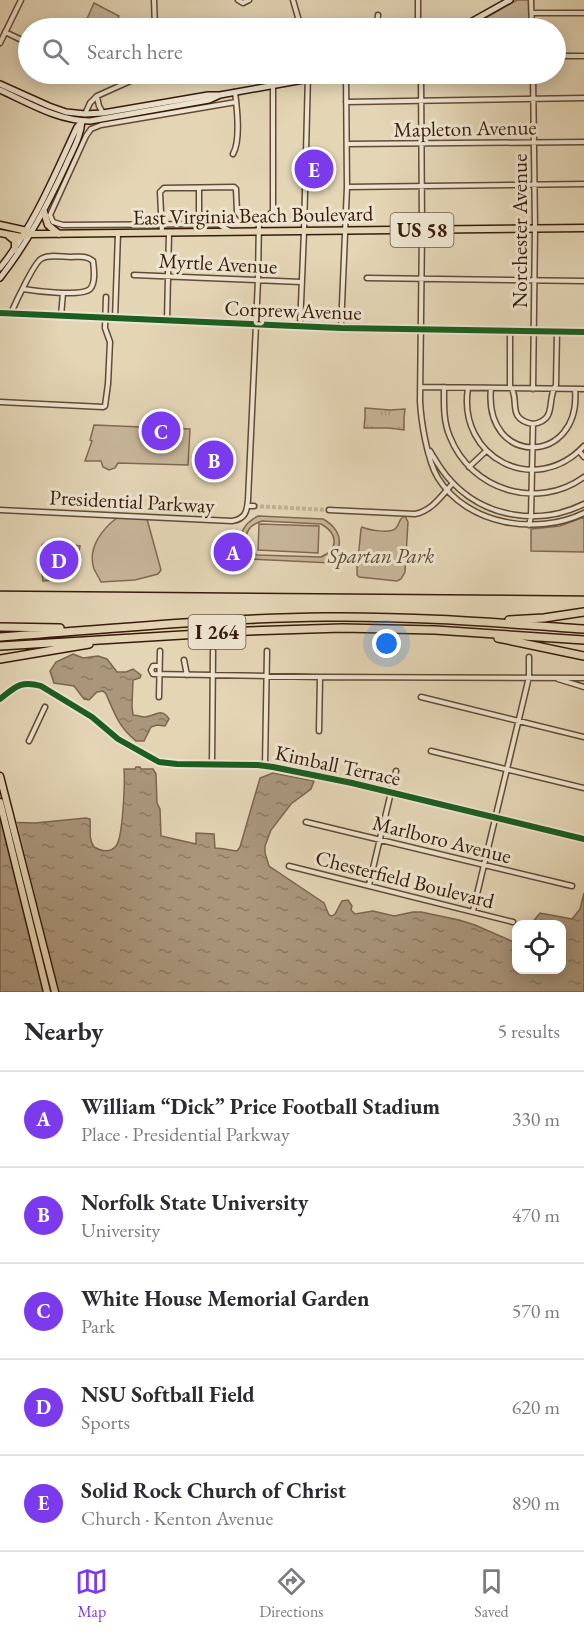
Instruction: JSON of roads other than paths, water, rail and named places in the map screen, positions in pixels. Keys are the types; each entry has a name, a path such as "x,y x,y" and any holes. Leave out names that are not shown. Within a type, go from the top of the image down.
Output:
{"highway":[{"path":"480,622 544,618 584,612"},
{"name":"I 264","path":"0,637 304,617 404,618 584,629"},
{"path":"0,627 129,627"},
{"name":"I 264","path":"0,646 236,631 322,628 394,629 584,640"},
{"path":"478,633 584,656"},
{"path":"0,659 118,639"}],"main road":[{"path":"478,18 510,0"},
{"path":"0,84 57,109 85,114 220,95 277,84"},
{"path":"0,90 60,117 82,121 98,121 209,100 220,95"},
{"path":"0,268 47,212 79,136 85,114"},
{"path":"0,278 22,249 77,127 82,121"},
{"path":"47,212 48,225 59,234"},
{"name":"East Virginia Beach Boulevard","path":"0,225 27,234"},
{"name":"East Virginia Beach Boulevard","path":"3,233 584,228"},
{"path":"3,233 11,236 15,241 15,250"},
{"path":"0,776 55,992"},
{"path":"0,802 47,992"}],"street":[{"path":"0,43 21,0"},
{"path":"154,0 155,18"},
{"path":"238,0 243,3 249,0"},
{"path":"293,0 299,18"},
{"path":"418,0 418,18"},
{"path":"531,0 532,18"},
{"path":"532,13 584,13"},
{"path":"5,32 18,38"},
{"path":"566,56 584,56"},
{"path":"85,114 90,103 98,96 124,84"},
{"path":"300,327 308,84"},
{"path":"341,328 347,187 346,84"},
{"path":"421,84 422,426 432,468 438,479 463,503 506,522 529,525 556,522 584,513"},
{"name":"Norchester Avenue","path":"533,84 535,228 533,389"},
{"path":"235,182 239,216 243,218 267,217 273,211 273,85"},
{"path":"233,154 237,147 235,92"},
{"path":"98,96 99,106 103,113"},
{"path":"346,102 584,98"},
{"path":"232,232 218,224 63,225 53,222 47,212 91,129 101,125 236,102"},
{"name":"Mapleton Avenue","path":"347,144 584,142"},
{"path":"347,187 584,184"},
{"path":"167,321 168,276 165,233 161,223 161,190 164,188 235,188"},
{"path":"199,188 199,224"},
{"path":"254,506 248,506 259,218"},
{"path":"116,319 118,233"},
{"path":"11,313 23,289 41,259 87,257 93,263 91,288 82,293 23,289"},
{"name":"Myrtle Avenue","path":"134,274 301,282"},
{"path":"367,278 584,281"},
{"path":"61,316 63,292"},
{"path":"0,402 105,406 110,342 105,330 106,297"},
{"name":"Corprew Avenue","path":"1,312 300,327 584,332"},
{"path":"510,331 510,386 514,410 523,421 533,424 544,420 551,407 552,391 556,385 557,331"},
{"path":"421,387 584,389"},
{"path":"444,387 447,429 458,454 484,479 518,493 532,494 564,488 584,477"},
{"path":"468,388 470,425 486,451 505,464 532,470 554,466 568,460 584,446"},
{"path":"491,388 491,413 499,430 514,443 532,447 553,442 567,430 575,412 575,389"},
{"path":"529,525 533,424"},
{"path":"428,447 442,471 466,495 502,512 531,517 560,513 584,504"},
{"path":"469,467 486,451"},
{"path":"579,451 584,457"},
{"path":"329,510 415,514 430,507 453,483"},
{"name":"Presidential Parkway","path":"0,510 232,521 243,518 248,506"},
{"path":"159,697 160,651"},
{"path":"212,764 213,651"},
{"path":"265,766 267,651"},
{"path":"473,911 529,677 529,657"},
{"path":"184,660 187,675"},
{"path":"159,666 155,665 151,670 153,674 584,678"},
{"path":"319,731 320,677"},
{"path":"555,677 584,687"},
{"name":"Kimball Terrace","path":"0,699 18,685 41,686 92,717 118,740 153,760 168,764 265,766 390,792 584,839"},
{"path":"421,697 584,737"},
{"path":"28,741 45,707"},
{"path":"431,751 584,788"},
{"path":"369,885 396,771"},
{"name":"Marlboro Avenue","path":"306,822 572,886"},
{"name":"Chesterfield Boulevard","path":"289,866 512,922"}],"water":[{"path":"73,654 83,658 98,656 107,659 117,672 133,669 141,675 140,678 133,680 133,715 145,717 164,713 169,719 165,726 151,727 144,741 136,741 121,725 103,691 97,692 89,700 84,699 74,686 54,683 50,671 56,662"},
{"path":"140,767 141,769 153,769 156,774 161,836 196,844 196,833 214,834 215,848 237,851 260,778 273,773 314,781 311,789 291,804 271,830 265,846 269,866 324,903 329,915 332,916 342,901 348,900 355,914 373,911 394,916 421,912 475,925 512,941 512,974 566,974 566,920 534,920 540,913 572,919 580,909 584,893 584,992 0,992 0,822 35,823 90,819 90,837 94,847 111,850 118,841 122,822 124,769"}],"tunnel":[{"path":"254,506 329,510"}],"tram line":[{"path":"0,591 584,596"}],"place":[{"name":"Solid Rock Church of Christ","path":"314,169"},
{"name":"White House Memorial Garden","path":"161,431"},
{"name":"Norfolk State University","path":"214,460"},
{"name":"William “Dick” Price Football Stadium","path":"233,552"},
{"name":"NSU Softball Field","path":"59,560"}],"park label":[{"name":"Spartan Park","path":"381,555"}]}
